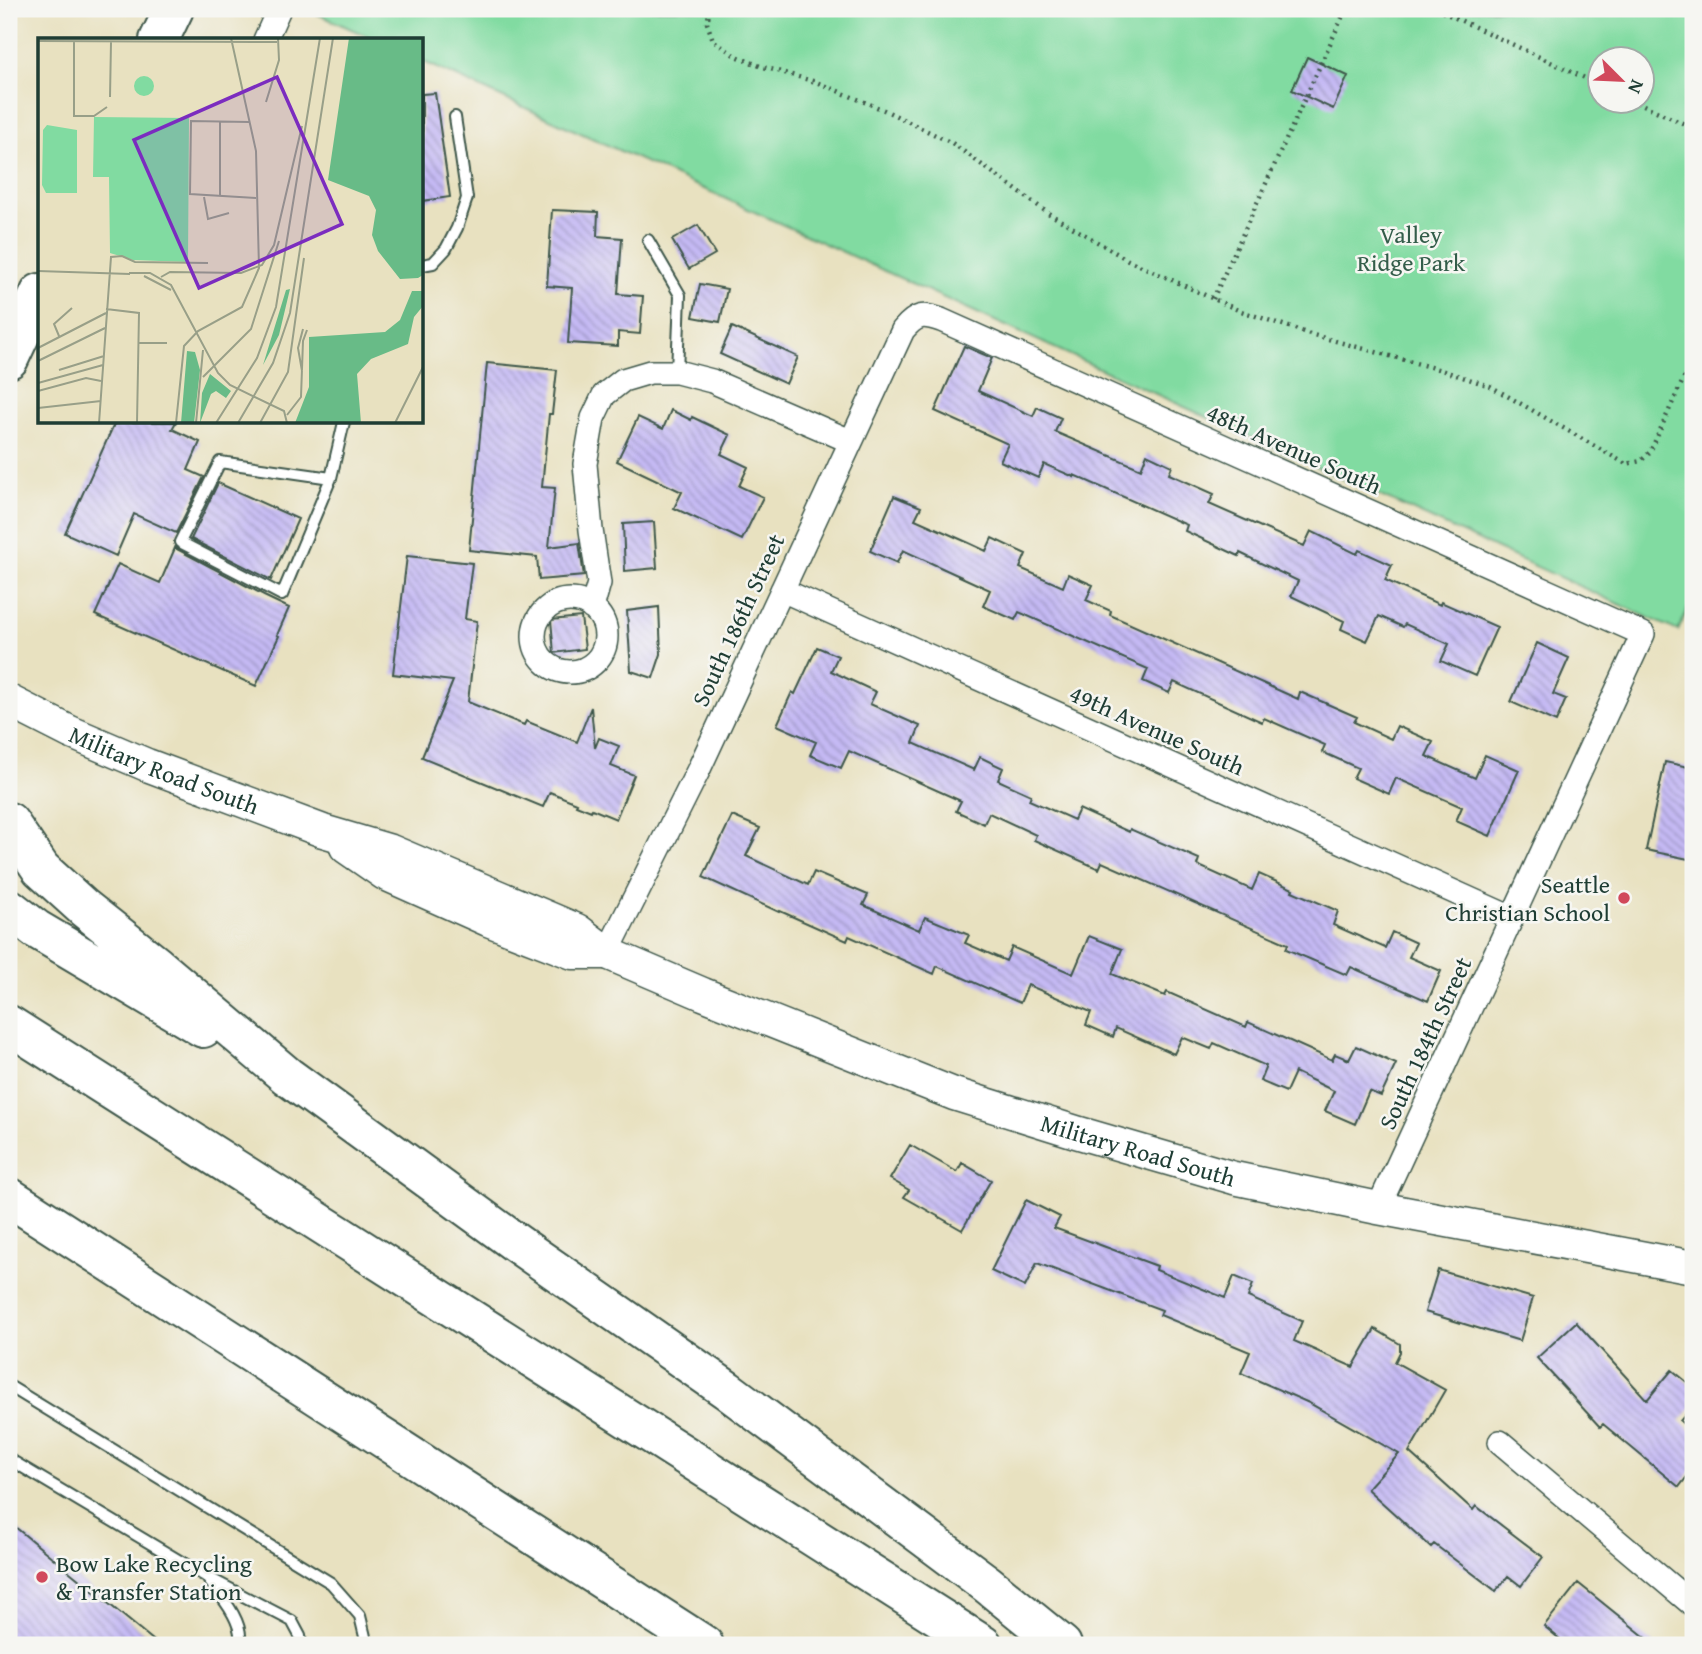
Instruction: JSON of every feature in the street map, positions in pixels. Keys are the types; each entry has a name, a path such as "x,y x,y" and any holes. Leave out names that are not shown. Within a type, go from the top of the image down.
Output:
{"highway":[{"path":"160,38 174,9"},
{"path":"9,359 38,297"},
{"path":"9,822 41,869 84,908 287,1076 516,1243 727,1390 986,1584 1062,1645"},
{"path":"9,908 36,929 287,1076"},
{"path":"9,1025 983,1645"},
{"path":"9,1197 704,1645"},
{"path":"9,1228 311,1392"}],"main road":[{"name":"Military Road South","path":"9,701 70,732 148,765 323,831 385,874 488,920 573,953 607,953 954,1094 1234,1178 1693,1267"}],"street":[{"path":"267,38 279,9"},
{"name":"South 186th Street","path":"607,953 698,771 903,330 916,317 922,315"},
{"name":"48th Avenue South","path":"922,315 941,320 1643,635"},
{"path":"592,608 598,583 585,464 593,418 604,395 623,380 650,372 677,372 712,382 850,441"},
{"name":"49th Avenue South","path":"782,590 1512,918"},
{"name":"South 184th Street","path":"1378,1208 1643,635"},
{"path":"1500,1442 1690,1596"}],"lane":[{"path":"424,265 433,263 446,249 457,228 467,198 455,117"},
{"path":"648,240 680,295 677,372"},
{"path":"331,478 220,462 180,542 282,596 331,478 344,424"},
{"path":"9,1386 331,1583 360,1616 367,1645"},
{"path":"9,1459 205,1576 292,1621 300,1636 301,1645"},
{"path":"205,1576 234,1615 241,1639 239,1645"}],"path":[{"path":"710,9 708,23 713,40 734,55 760,66 816,82 884,110 952,143 1048,213 1128,260 1238,310 1490,387 1626,464 1641,461 1650,452 1693,358"},
{"path":"1213,299 1346,9"},
{"path":"1436,9 1586,78"},
{"path":"1656,111 1693,128"}],"green space":[{"name":"Valley Ridge Park","path":"306,9 1693,9 1693,598 1678,631 424,62 424,38 371,38"}],"building":[{"path":"1307,57 1348,76 1333,109 1292,90"},
{"path":"435,93 450,197 424,201 424,94"},
{"path":"552,210 598,212 597,236 622,238 618,294 643,296 640,334 618,332 618,346 568,343 572,288 547,286"},
{"path":"698,225 715,254 689,269 672,240"},
{"path":"700,284 727,289 720,322 693,317"},
{"path":"732,327 798,357 786,384 720,354"},
{"path":"964,346 992,358 978,391 1033,416 1037,407 1061,418 1055,432 1141,469 1147,454 1172,466 1169,474 1214,494 1209,504 1304,546 1311,531 1357,554 1359,550 1392,565 1385,580 1497,627 1475,676 1441,661 1449,644 1405,624 1403,627 1379,616 1367,641 1341,629 1344,621 1291,596 1298,581 1240,553 1239,556 1185,531 1187,525 1044,464 1038,478 1000,461 1008,444 935,411"},
{"path":"487,363 557,370 552,414 549,414 542,487 555,488 549,547 579,543 584,576 539,580 537,557 469,550"},
{"path":"671,410 730,435 721,454 748,467 739,486 763,497 742,540 674,508 682,492 617,461 638,417 663,429"},
{"path":"114,424 175,424 172,429 200,442 188,470 204,477 176,533 134,514 116,556 65,533"},
{"path":"218,483 298,519 271,580 191,539"},
{"path":"894,496 921,507 915,519 986,551 992,538 1026,554 1020,568 1063,587 1068,574 1093,585 1086,600 1111,611 1110,615 1298,699 1300,692 1357,717 1354,722 1391,739 1397,726 1433,742 1426,756 1475,778 1485,755 1519,770 1490,836 1456,821 1462,807 1396,778 1389,794 1353,778 1358,768 1322,752 1325,745 1264,718 1262,722 1174,682 1169,693 1143,681 1148,669 1019,612 1015,620 983,606 990,590 903,550 897,563 870,551"},
{"path":"654,522 657,568 625,571 623,524"},
{"path":"175,548 289,608 256,686 95,615 118,564 160,583"},
{"path":"407,556 472,563 465,619 477,621 468,702 524,725 526,721 577,742 591,707 595,748 599,738 619,746 611,766 634,775 616,819 576,805 577,803 550,792 543,807 422,757 453,681 393,674"},
{"path":"659,607 661,654 653,678 631,671 627,611"},
{"path":"581,617 585,649 554,653 551,620"},
{"path":"1537,643 1569,658 1553,694 1566,699 1556,722 1511,702"},
{"path":"817,647 838,656 831,671 876,692 870,704 920,726 913,743 974,770 980,757 1003,768 998,780 1031,795 1029,800 1074,820 1079,809 1129,832 1130,829 1199,859 1197,865 1252,890 1259,874 1338,911 1333,925 1385,948 1392,932 1416,943 1409,957 1441,971 1428,1001 1351,967 1347,975 1286,949 1288,944 1102,862 1099,869 1034,840 1036,835 989,813 984,824 956,811 961,801 849,751 841,768 810,755 816,742 777,725"},
{"path":"1665,762 1693,768 1693,860 1646,850"},
{"path":"732,816 760,828 746,856 808,885 814,872 868,895 863,905 919,930 925,917 969,935 965,943 1006,961 1012,947 1073,974 1089,936 1122,949 1112,974 1165,996 1167,992 1246,1027 1248,1022 1332,1060 1335,1054 1349,1060 1356,1046 1396,1064 1381,1096 1369,1091 1355,1124 1325,1111 1334,1091 1295,1072 1286,1092 1260,1081 1266,1066 1214,1043 1211,1049 1182,1037 1174,1054 1116,1028 1113,1037 1086,1025 1091,1012 1028,985 1020,1003 937,966 934,974 849,936 847,941 703,877"},
{"path":"910,1145 957,1172 962,1163 991,1180 962,1230 904,1197 909,1190 890,1179"},
{"path":"1026,1200 1060,1217 1054,1228 1157,1266 1156,1270 1225,1298 1234,1276 1253,1284 1248,1297 1302,1321 1294,1341 1353,1367 1375,1329 1400,1344 1400,1352 1395,1362 1445,1390 1409,1452 1473,1510 1476,1506 1543,1557 1521,1586 1508,1576 1496,1591 1434,1544 1431,1547 1367,1489 1399,1454 1309,1403 1241,1373 1250,1352 1160,1315 1162,1310 1037,1263 1025,1287 991,1271"},
{"path":"1438,1270 1533,1298 1520,1341 1425,1312"},
{"path":"1576,1322 1647,1400 1672,1370 1693,1387 1693,1406 1680,1421 1693,1432 1693,1469 1679,1487 1603,1424 1600,1427 1537,1358"},
{"name":"Bow Lake Recycling & Transfer Station","path":"9,1522 159,1645 9,1645"},
{"path":"1578,1583 1655,1645 1567,1645 1544,1626"}],"place":[{"name":"Seattle Christian School","path":"1624,898"},
{"name":"Bow Lake Recycling & Transfer Station","path":"42,1577"}]}
